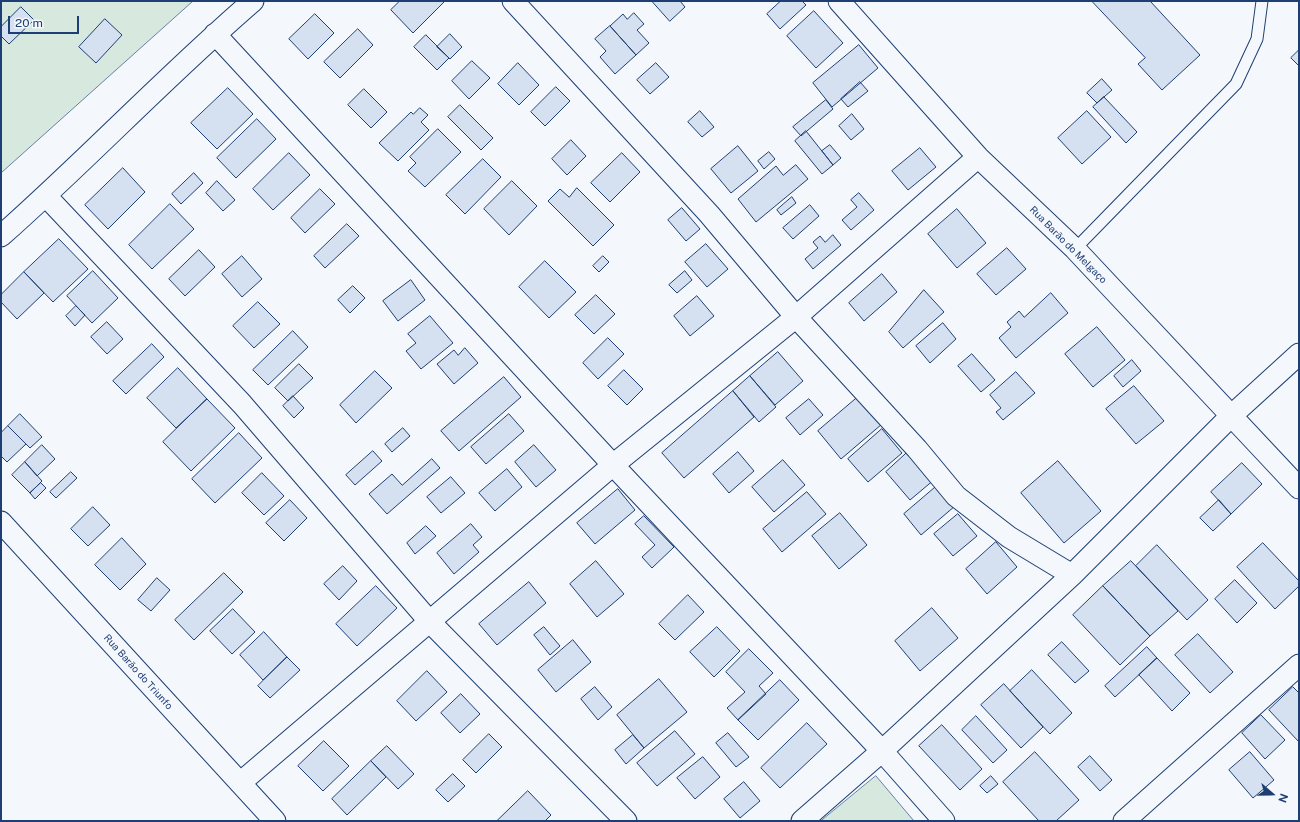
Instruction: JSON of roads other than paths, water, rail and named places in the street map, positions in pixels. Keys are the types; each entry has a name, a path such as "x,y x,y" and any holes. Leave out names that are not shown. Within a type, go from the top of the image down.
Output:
{"street":[{"path":"1,236 46,196 215,34 253,1"},
{"path":"513,1 709,214 796,316 917,449 956,496 1010,537 1072,575"},
{"name":"Rua Barão do Melgaço","path":"839,1 978,157 1075,249 1299,488"},
{"path":"215,34 613,465 882,751 944,821"},
{"path":"240,783 613,465 796,316 978,157"},
{"path":"46,196 242,404 430,622 626,821"},
{"path":"802,821 882,751 1072,575 1231,416 1299,354"},
{"name":"Rua Barão do Triunfo","path":"1,522 275,821"},
{"path":"1124,821 1299,665"}],"lane":[{"path":"1075,249 1236,84 1257,39 1262,1"}]}
